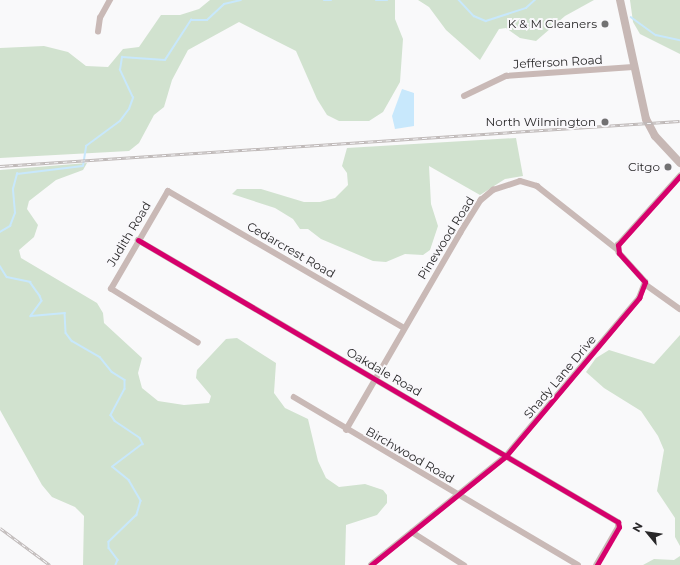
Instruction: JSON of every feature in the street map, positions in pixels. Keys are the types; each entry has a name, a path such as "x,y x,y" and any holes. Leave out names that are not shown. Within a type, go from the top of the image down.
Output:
{"main road":[{"path":"620,0 633,67 648,123 680,163"}],"street":[{"path":"98,32 100,18 110,0"},
{"name":"Jefferson Road","path":"464,96 506,76 633,67"},
{"path":"680,176 617,249 645,284 680,309"},
{"name":"Pinewood Road","path":"346,430 404,328 481,200 507,183 524,181 538,186 617,249"},
{"name":"Judith Road","path":"168,192 138,240 111,289 198,343"},
{"name":"Cedarcrest Road","path":"168,192 404,328"},
{"name":"Oakdale Road","path":"138,240 620,523 597,565"},
{"name":"Shady Lane Drive","path":"371,565 506,456 639,298 645,284"},
{"name":"Birchwood Road","path":"294,397 346,430 578,565"},
{"path":"412,532 464,565"}],"green space":[{"path":"210,0 395,0 395,19 403,39 400,82 383,112 369,121 339,121 327,115 317,99 296,51 239,22 188,50 172,80 164,107 154,115 139,143 129,151 0,158 0,48 44,46 68,52 86,66 108,67 123,49 139,47 161,15 180,15 199,9"},
{"path":"418,0 594,0 565,16 536,41 520,38 506,28 499,29 480,60 446,30 429,7"},
{"path":"630,0 680,0 680,54 640,34 633,22"},
{"path":"516,138 523,176 505,179 480,195 429,166 431,204 438,226 430,250 423,255 405,254 386,262 373,261 321,239 308,229 300,229 293,219 275,208 232,194 237,189 261,189 304,202 320,202 335,198 348,185 347,173 342,166 347,148"},
{"path":"87,163 83,170 56,180 29,201 27,209 38,225 34,237 19,250 21,258 97,303 103,313 104,323 142,358 138,373 142,388 158,401 184,405 209,403 211,396 196,378 197,370 226,339 237,338 276,363 274,393 285,408 308,419 318,461 326,478 339,487 365,484 383,490 387,495 387,503 377,515 346,525 345,565 83,565 84,516 75,507 52,497 42,485 0,410 0,170"},
{"path":"680,335 680,546 675,537 675,518 657,491 664,450 658,436 641,411 604,388 586,372 596,358 609,350 654,364"},
{"path":"680,556 680,565 643,565 654,559 674,560"}],"water":[{"path":"402,89 414,93 414,126 395,129 392,116"}],"waterway":[{"path":"0,232 10,226 15,213 13,189 17,174 83,166 86,146 120,121 129,109 133,98 120,70 122,57 165,60 191,20 207,20 224,4 241,0"},
{"path":"324,0 331,0"},
{"path":"376,0 387,0"},
{"path":"459,0 474,16 486,21 526,8 535,0"},
{"path":"631,17 656,35 680,40"},
{"path":"0,266 7,277 30,282 40,296 42,301 31,316 65,313 66,333 72,341 100,357 112,372 125,380 125,389 111,415 115,421 140,438 143,444 113,467 129,480 141,501 137,515 109,542 109,548 118,560 116,565"}],"railway":[{"path":"0,166 680,121"},
{"path":"0,528 50,565"}],"cycle path":[{"path":"371,565 506,456 639,298 645,282 619,253 618,245 680,176"},
{"path":"138,240 618,522 619,527 597,565"}],"place":[{"name":"K & M Cleaners","path":"605,24"},
{"name":"North Wilmington","path":"605,122"},
{"name":"Citgo","path":"668,167"}]}
